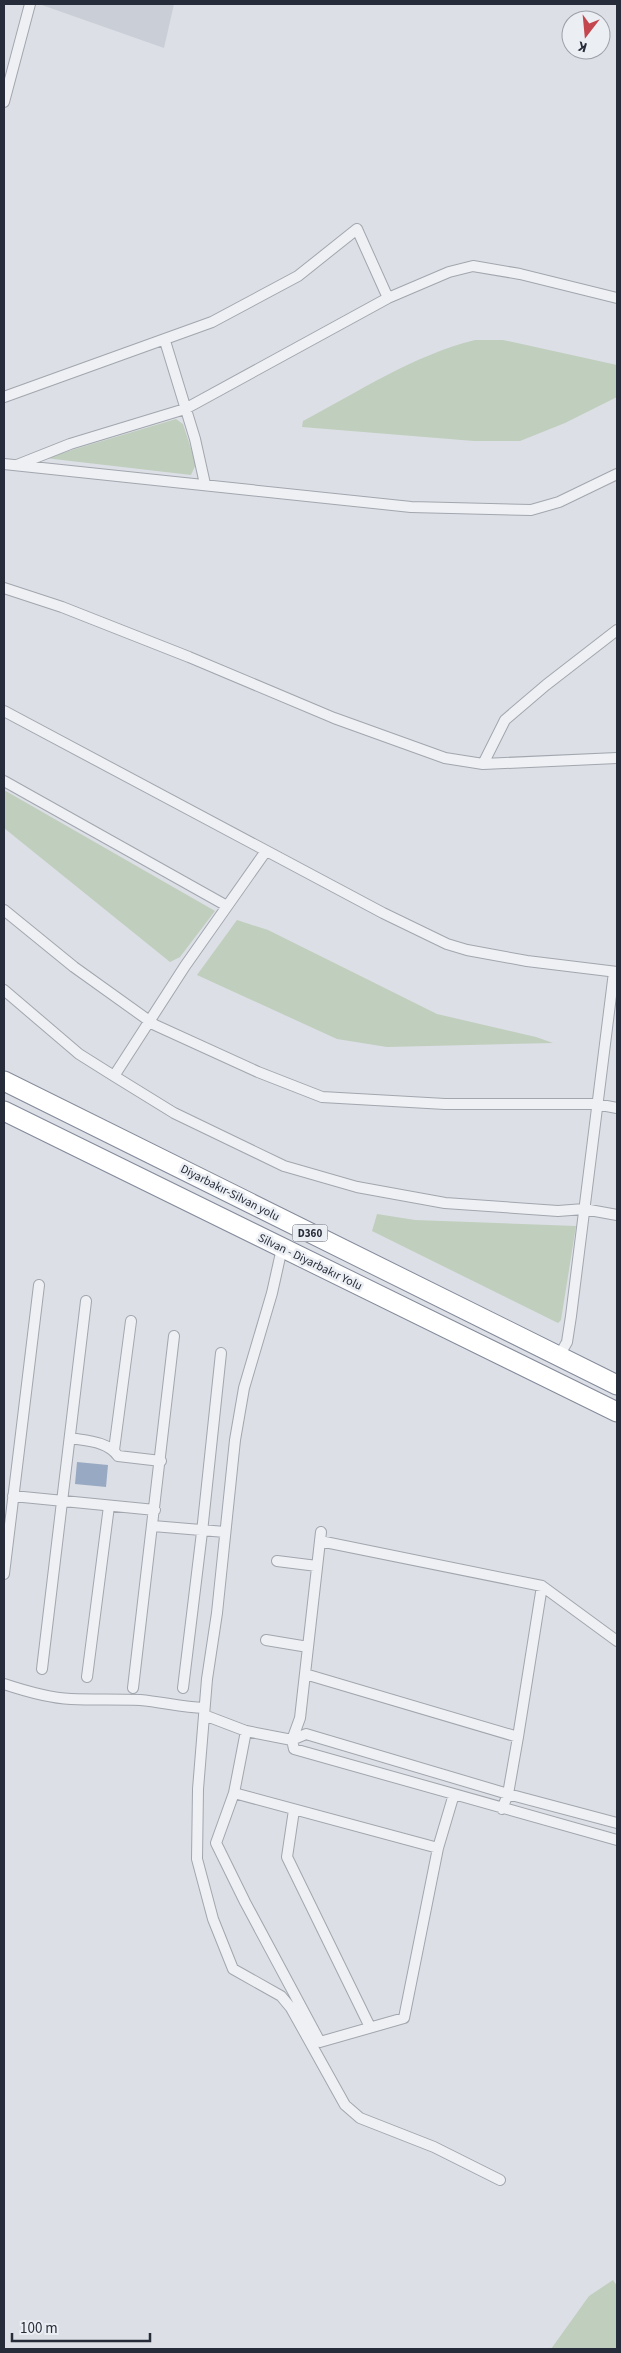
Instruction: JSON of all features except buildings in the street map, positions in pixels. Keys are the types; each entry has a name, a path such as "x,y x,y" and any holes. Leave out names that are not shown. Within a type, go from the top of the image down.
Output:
{"highway":[{"name":"Diyarbakır-Silvan yolu","path":"4,1081 617,1385"},
{"name":"Silvan - Diyarbakır Yolu","path":"4,1110 617,1412"}],"street":[{"path":"4,102 30,4"},
{"path":"4,397 165,341 212,322 298,276 357,229 388,298"},
{"path":"17,465 70,444 185,409 388,298 449,272 473,266 520,274 617,298"},
{"path":"165,341 195,439 204,484"},
{"path":"4,464 411,507 532,510 559,502 617,474"},
{"path":"4,588 80,614 362,728 445,758 483,764 617,758"},
{"path":"483,764 505,720 546,685 617,630"},
{"path":"4,711 266,851 447,944 527,961 615,972 596,1104 567,1342 559,1356"},
{"path":"4,781 227,906"},
{"path":"114,1076 149,1020 266,851"},
{"path":"4,910 74,967 149,1020 258,1072 322,1097 445,1104 596,1104 617,1108"},
{"path":"4,990 79,1054 174,1114 284,1166 357,1187 444,1203 558,1211 584,1209 617,1215"},
{"path":"282,1248 272,1293 244,1388 234,1440 204,1712 198,1789 197,1859 213,1919 233,1969 281,1996 291,2008 345,2105 360,2118 434,2147 500,2180"},
{"path":"4,1574 39,1285"},
{"path":"42,1669 86,1301"},
{"path":"114,1450 131,1321"},
{"path":"133,1688 161,1461 174,1336"},
{"path":"183,1688 221,1353"},
{"path":"70,1438 105,1445 114,1450 118,1456 161,1461"},
{"path":"13,1496 155,1510"},
{"path":"87,1676 109,1506"},
{"path":"153,1526 202,1532 225,1532"},
{"path":"617,1641 542,1586 320,1536 300,1718 292,1740 294,1749 617,1840"},
{"path":"277,1561 317,1566"},
{"path":"502,1808 508,1794 542,1586"},
{"path":"266,1640 308,1647"},
{"path":"305,1674 518,1737"},
{"path":"4,1684 28,1692 69,1699 152,1701 204,1712 246,1731 292,1740 306,1734 508,1794 617,1823"},
{"path":"246,1731 234,1793 216,1843 245,1902 320,2042 404,2018 438,1848 454,1794"},
{"path":"234,1793 438,1848"},
{"path":"294,1810 287,1857 370,2027"}],"shaded area":[{"path":"39,4 174,4 164,48"}],"green space":[{"path":"475,340 503,340 617,365 617,397 565,423 520,441 474,441 302,427 303,421 387,375 430,355"},
{"path":"176,419 183,424 196,464 191,475 45,458"},
{"path":"4,790 215,911 180,957 170,962 4,828"},
{"path":"237,920 268,930 437,1014 536,1037 553,1043 387,1047 337,1039 197,975"},
{"path":"377,1214 415,1220 576,1226 561,1320 558,1323 372,1231"},
{"path":"613,2280 617,2286 617,2349 551,2349 589,2296"}],"water":[{"path":"77,1462 108,1465 106,1487 75,1484"}]}
